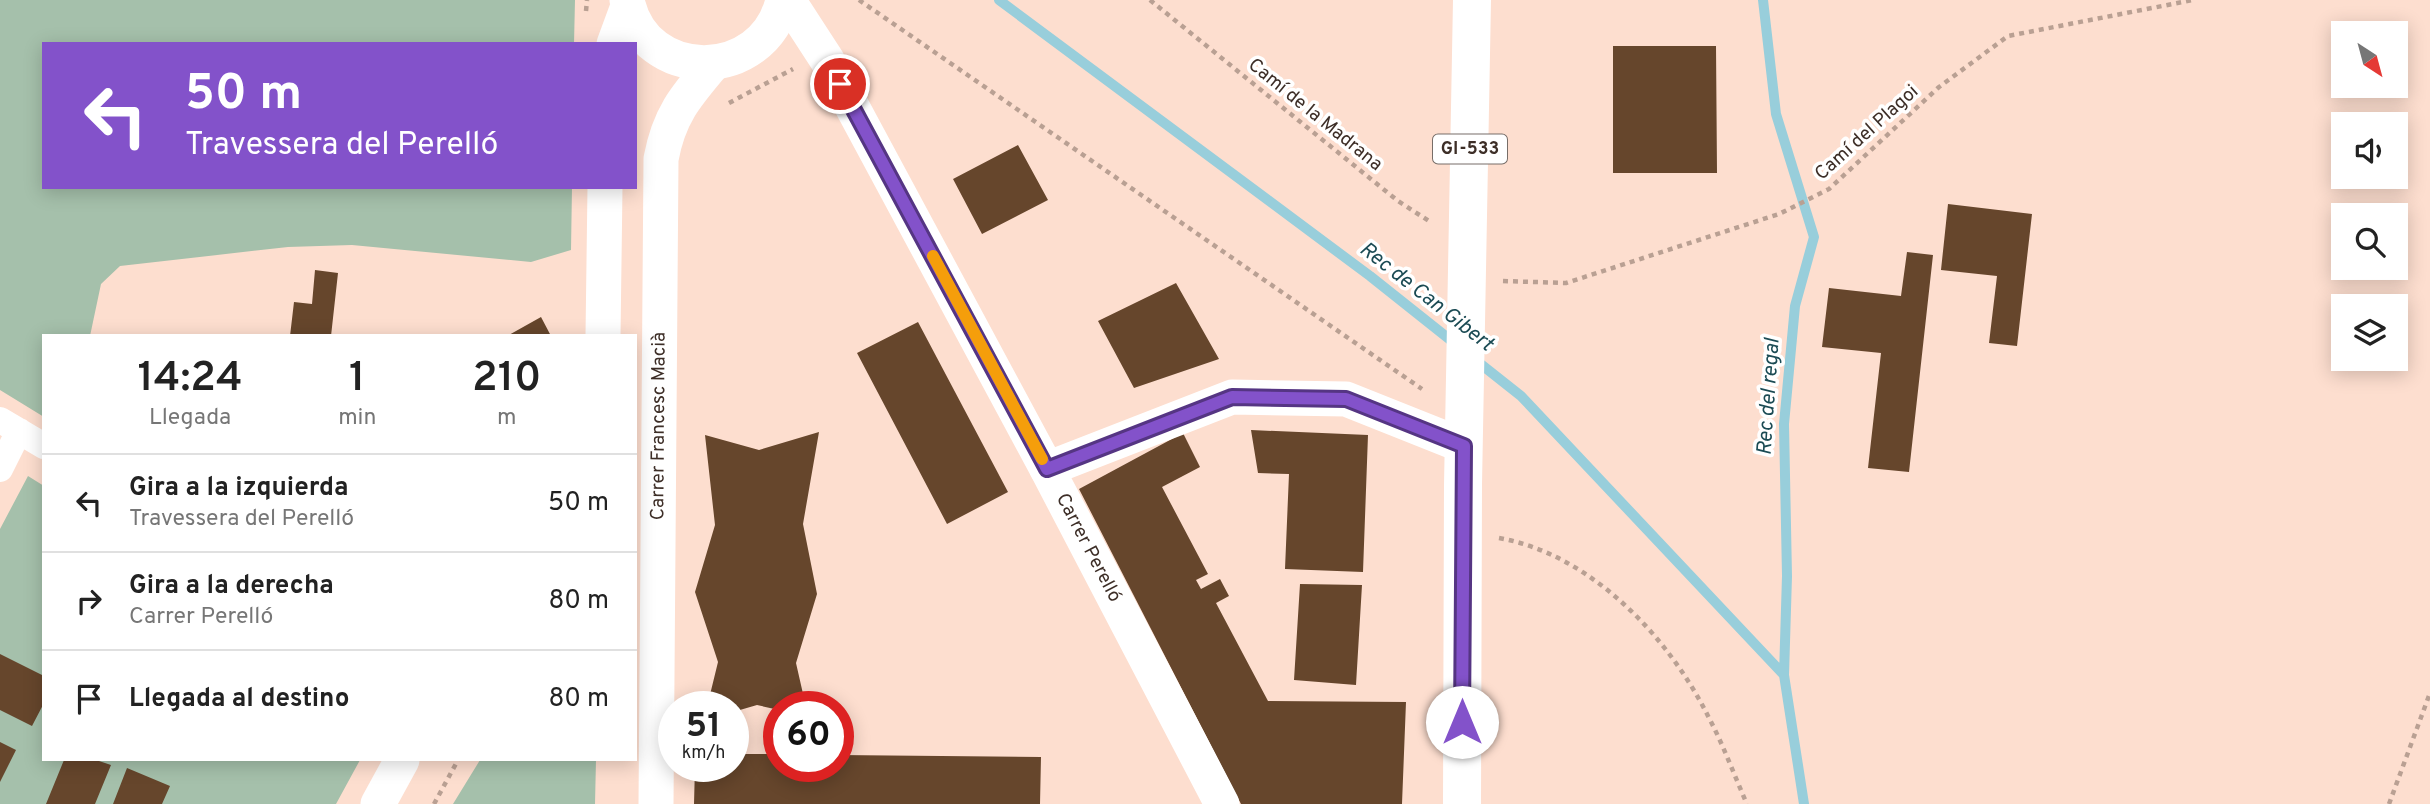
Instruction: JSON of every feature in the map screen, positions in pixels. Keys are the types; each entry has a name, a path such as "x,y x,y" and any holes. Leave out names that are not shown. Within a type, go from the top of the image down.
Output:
{"main road":[{"name":"GI-533","path":"1462,804 1464,446 1472,0"}],"street":[{"name":"Carrer Perelló","path":"786,0 827,60 1047,469 1222,804"},
{"path":"628,3 634,21 654,46 667,55 698,63 714,63 729,60 756,46 775,22 786,0"},
{"path":"615,42 628,3"},
{"name":"Carrer Francesc Macià","path":"656,804 661,159 666,134 675,115 714,63"},
{"path":"603,334 605,189"},
{"path":"1047,469 1232,397 1346,399 1464,446"},
{"path":"0,469 10,426 42,445"},
{"path":"378,804 401,761"}],"path":[{"path":"859,0 1427,393 1423,429"},
{"name":"Camí de la Madrana","path":"1150,0 1398,201 1467,274"},
{"name":"Camí del Plagoi","path":"1467,274 1566,283 1779,215 1829,189 1939,87 2008,36 2193,0"},
{"path":"727,104 794,69 810,69 827,60"},
{"path":"1463,532 1505,539 1552,555 1597,580 1629,608 1687,680 1708,716 1747,804"},
{"path":"2389,804 2430,693"},
{"path":"434,804 457,761"}],"green space":[{"path":"0,0 575,0 574,42 42,42 42,189 572,189 571,250 531,262 352,245 288,247 120,266 101,284 90,334 42,334 42,416 0,390"},
{"path":"28,476 42,485 42,761 359,761 336,804 0,804 0,529"},
{"path":"479,761 596,761 595,804 453,804"}],"building":[{"path":"1613,46 1716,46 1717,173 1613,173"},
{"path":"1018,145 1048,200 982,234 953,179"},
{"path":"1948,204 2032,214 2017,346 1989,343 1997,276 1941,270"},
{"path":"1907,252 1933,255 1909,472 1868,468 1881,353 1822,347 1829,288 1901,296"},
{"path":"315,270 338,273 331,334 290,334 294,302 312,304"},
{"path":"1176,283 1219,359 1134,388 1098,321"},
{"path":"541,317 550,334 511,334"},
{"path":"918,322 1008,492 947,524 857,353"},
{"path":"1251,430 1368,435 1363,572 1285,569 1289,474 1258,473"},
{"path":"819,432 803,524 817,594 796,663 802,691 763,691 763,706 749,707 749,691 711,691 718,662 695,592 715,525 705,435 759,450"},
{"path":"1183,433 1200,467 1162,487 1208,574 1196,580 1201,589 1220,579 1229,596 1216,603 1268,701 1406,702 1402,804 1241,804 1079,489"},
{"path":"1300,584 1362,585 1356,685 1294,680"},
{"path":"0,654 42,675 42,707 32,726 0,710"},
{"path":"0,742 16,750 0,782"},
{"path":"749,754 763,754 763,782 854,782 854,755 1041,757 1040,804 694,804 695,782 749,782"},
{"path":"64,761 99,761 111,765 95,804 46,804"},
{"path":"127,768 170,786 162,804 113,804"}],"waterway":[{"name":"Rec de Can Gibert","path":"999,0 1370,276 1458,346"},
{"name":"Rec del regal","path":"1763,0 1776,114 1814,237 1795,306 1784,424 1787,576 1784,675 1804,804"},
{"name":"Rec de Can Gibert","path":"1473,358 1521,396 1784,675"}],"slow traffic":[{"path":"933,256 1042,459"}],"route":[{"path":"840,84 1047,469 1232,397 1346,399 1464,446 1462,722"}]}
